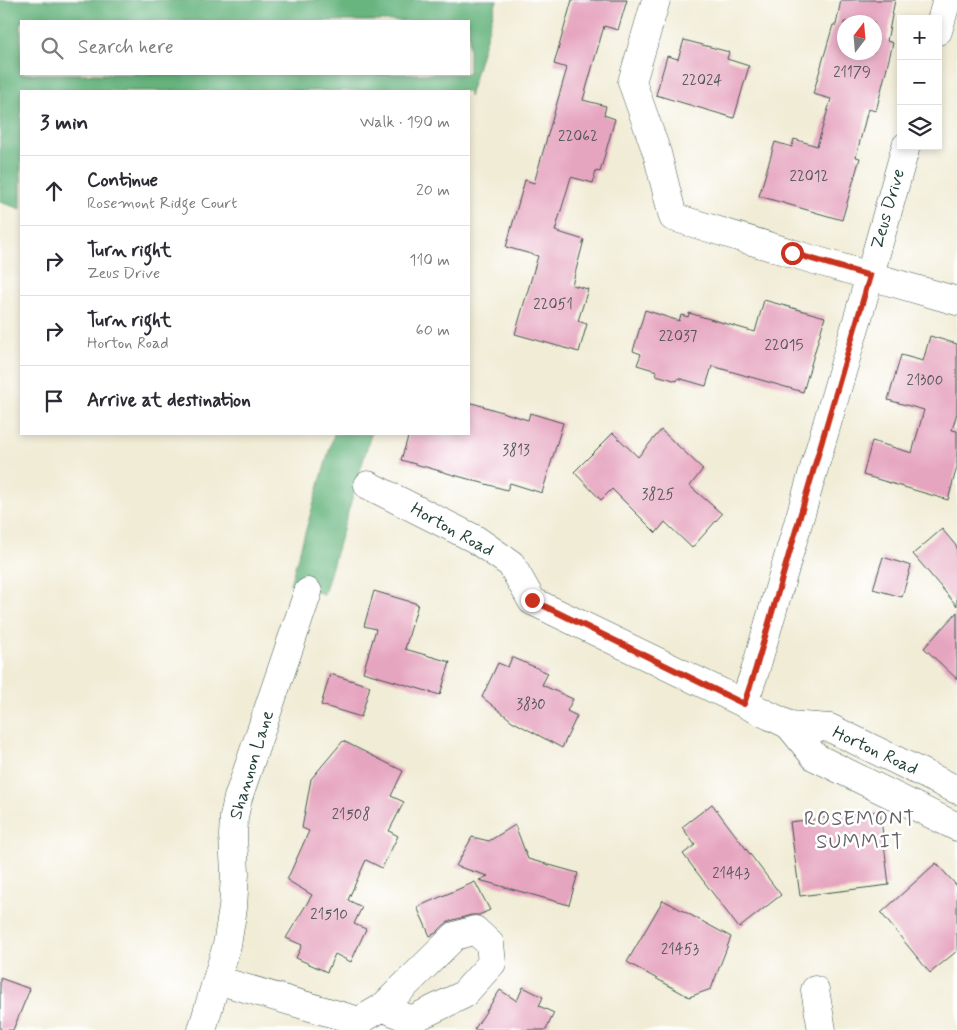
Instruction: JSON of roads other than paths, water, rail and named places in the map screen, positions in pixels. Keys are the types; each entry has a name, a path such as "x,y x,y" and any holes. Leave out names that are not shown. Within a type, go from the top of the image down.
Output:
{"street":[{"path":"656,0 632,82 655,146 673,217 957,301"},
{"path":"942,17 947,0"},
{"name":"Zeus Drive","path":"744,704 870,276 905,150"},
{"name":"Horton Road","path":"368,485 475,539 504,559 511,564 532,600 789,725 830,728 957,790"},
{"name":"Shannon Lane","path":"202,1030 227,945 233,908 233,836 238,798 308,592"},
{"name":"Horton Road","path":"789,725 815,757 957,827"},
{"path":"217,980 359,1021 383,1007"},
{"path":"816,990 822,1030"}],"district":[{"name":"ROSEMONT SUMMIT","path":"860,830"}]}
